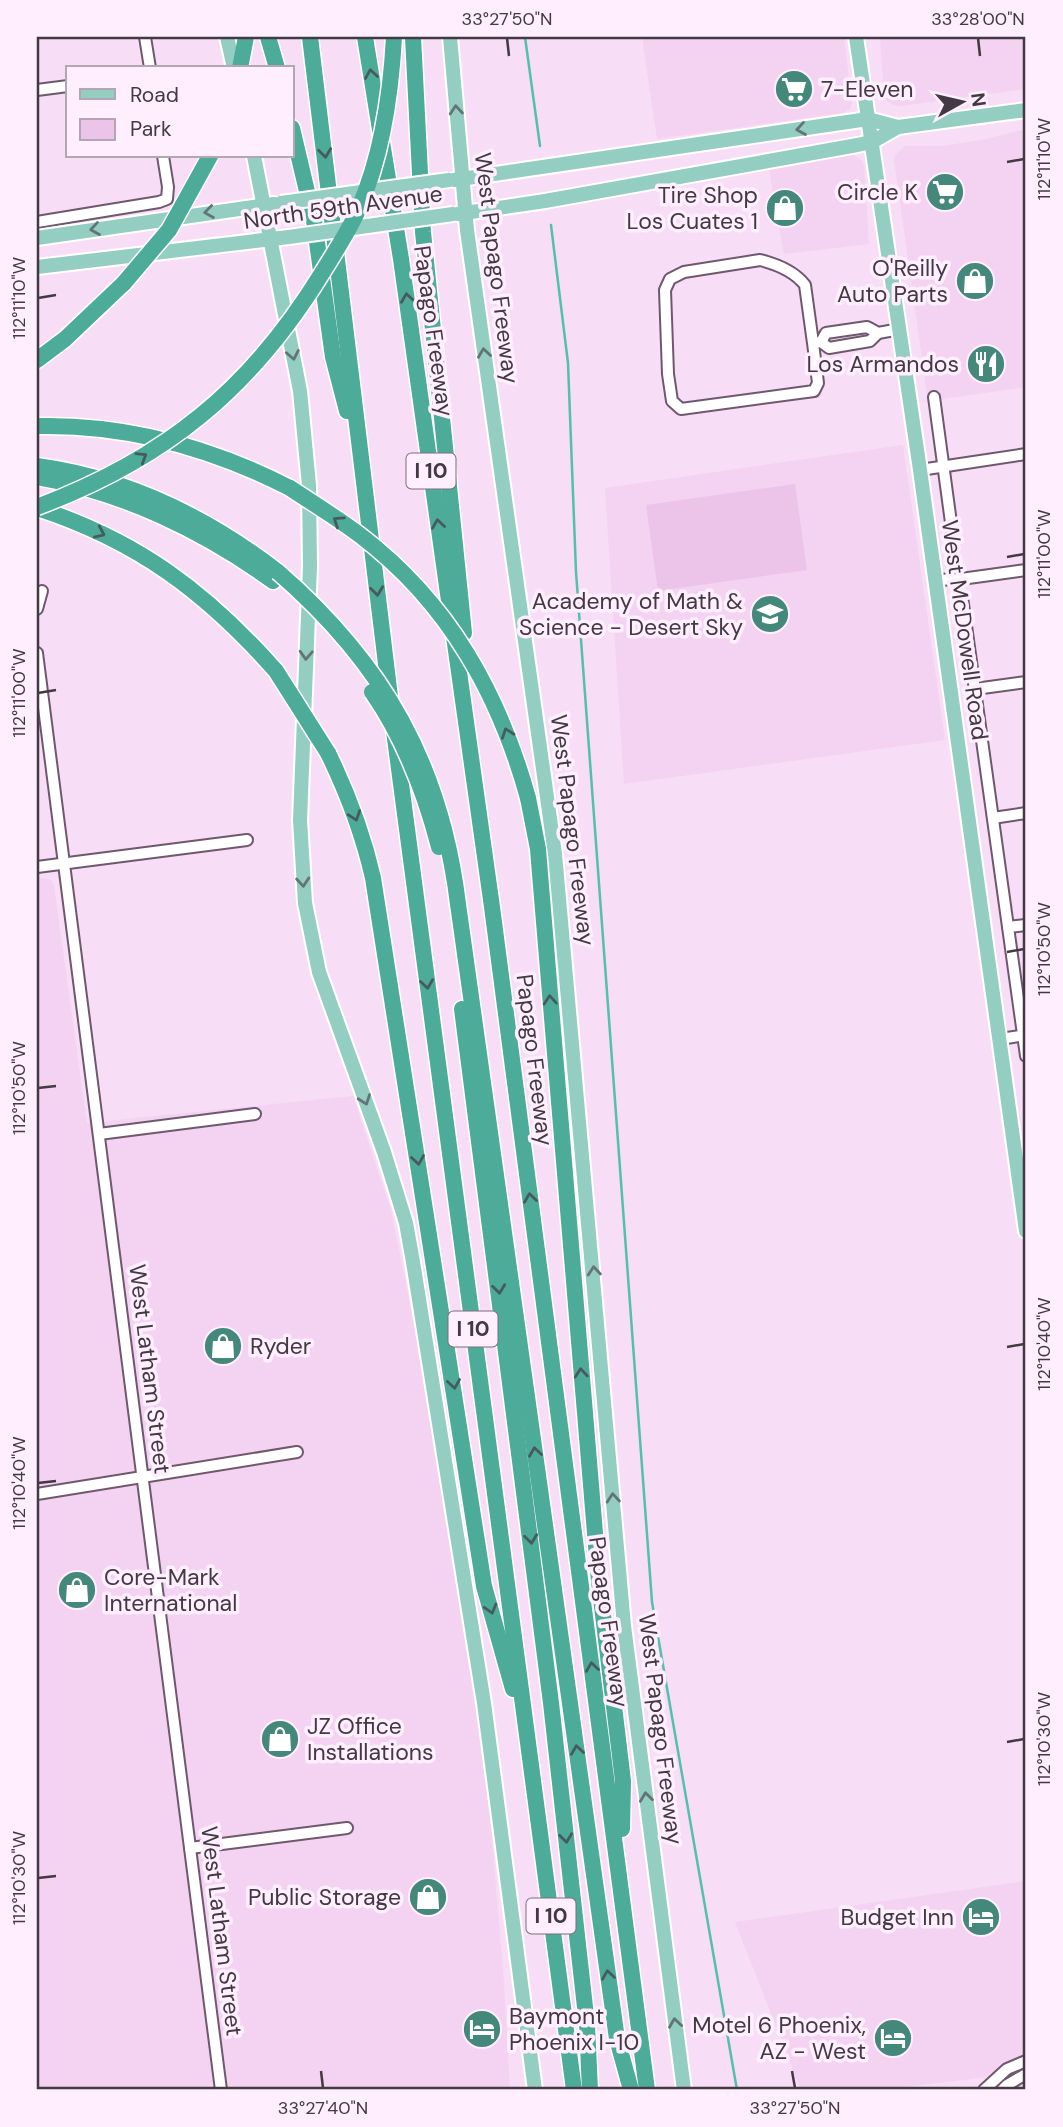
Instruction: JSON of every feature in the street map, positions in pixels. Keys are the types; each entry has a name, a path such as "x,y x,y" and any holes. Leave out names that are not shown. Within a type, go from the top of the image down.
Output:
{"highway":[{"path":"240,66 246,37"},
{"path":"268,37 276,66"},
{"name":"I 10","path":"310,37 398,764 574,2090"},
{"name":"Papago Freeway","path":"365,37 401,259 492,906 647,2090"},
{"path":"37,507 120,471 165,442 228,392 281,335 340,245 360,206 382,132 394,37"},
{"path":"413,37 423,232 432,337 492,906"},
{"path":"294,136 314,221 333,357 364,475"},
{"path":"37,360 65,339 124,283 169,230 209,158"},
{"path":"37,426 73,425 157,437 219,456 290,488 361,536 424,595 467,651 506,728 528,798 538,849 599,1581 622,1782 620,1880"},
{"path":"37,466 126,486 202,522 233,540 275,577 317,621 353,665 376,697 415,774 436,837 453,905 617,2039 631,2090"},
{"path":"37,477 69,483 112,497 172,523 275,577"},
{"path":"37,507 104,534 156,563 242,632 276,671 328,753 351,804 373,878 484,1586 528,1742"},
{"path":"453,905 549,1689 587,2025 590,2090"}],"main road":[{"path":"228,37 234,66"},
{"name":"West Papago Freeway","path":"450,37 460,214 467,230 555,854 624,1626 684,2090"},
{"name":"West McDowell Road","path":"856,37 900,329 1026,1231"},
{"name":"North 59th Avenue","path":"37,267 271,240 568,197 872,142 898,127 1026,110"},
{"name":"North 59th Avenue","path":"37,238 868,119 898,127"},
{"path":"254,158 300,391 309,485 310,566 300,820 305,903 319,972 384,1152 406,1223 414,1262 484,1703 535,2090"}],"street":[{"path":"145,37 149,66"},
{"path":"37,90 66,86"},
{"path":"37,222 167,199 163,158"},
{"path":"817,342 805,285 799,277 769,262 760,260 684,272 670,279 665,290 668,374 672,401 681,409 814,391 818,383 817,342 826,333 867,327 878,333 900,329"},
{"name":"West McDowell Road","path":"934,397 953,530"},
{"path":"920,470 1026,454"},
{"path":"935,580 1026,570"},
{"path":"37,609 42,591"},
{"name":"West McDowell Road","path":"962,597 1026,1056"},
{"name":"West Latham Street","path":"37,653 221,2090"},
{"path":"975,689 1026,682"},
{"path":"993,818 1026,813"},
{"path":"37,867 247,840"},
{"path":"1008,927 1026,925"},
{"path":"999,1039 1025,1035"},
{"path":"99,1134 256,1114"},
{"path":"37,1494 297,1452"},
{"path":"190,1848 347,1828"},
{"path":"984,2090 1007,2069 1026,2060"},
{"path":"1005,2087 1026,2074"}],"shaded area":[{"path":"642,37 844,37 852,103 850,109 843,113 657,139"},
{"path":"880,37 1026,37 1026,89 893,105 884,95"},
{"path":"1026,129 1026,387 928,401 895,155 905,146 942,146"},
{"path":"852,154 862,161 864,166 869,244 784,254 769,169"},
{"name":"Academy of Math & Science - Desert Sky","path":"903,445 945,740 624,784 605,488"},
{"path":"37,879 51,880 54,886 87,1123 353,1096 391,1210 419,1349 487,1779 510,2090 37,2090"},
{"path":"1026,1881 1026,2055 1009,2062 987,2077 880,2090 801,2090 735,1922"}],"green space":[{"path":"795,484 807,570 658,591 646,505"}],"waterway":[{"path":"525,37 540,146"},
{"path":"551,225 568,363 576,572 652,1602 737,2090"}],"place":[{"name":"7-Eleven","path":"794,89"},
{"name":"Circle K","path":"945,192"},
{"name":"Tire Shop Los Cuates 1","path":"785,208"},
{"name":"O'Reilly Auto Parts","path":"975,281"},
{"name":"Los Armandos","path":"986,364"},
{"name":"Academy of Math & Science - Desert Sky","path":"770,614"},
{"name":"Ryder","path":"223,1346"},
{"name":"Core-Mark International","path":"77,1590"},
{"name":"JZ Office Installations","path":"280,1739"},
{"name":"Public Storage","path":"428,1897"},
{"name":"Budget Inn","path":"981,1917"},
{"name":"Baymont Phoenix I-10","path":"482,2029"},
{"name":"Motel 6 Phoenix, AZ - West","path":"893,2038"}]}
